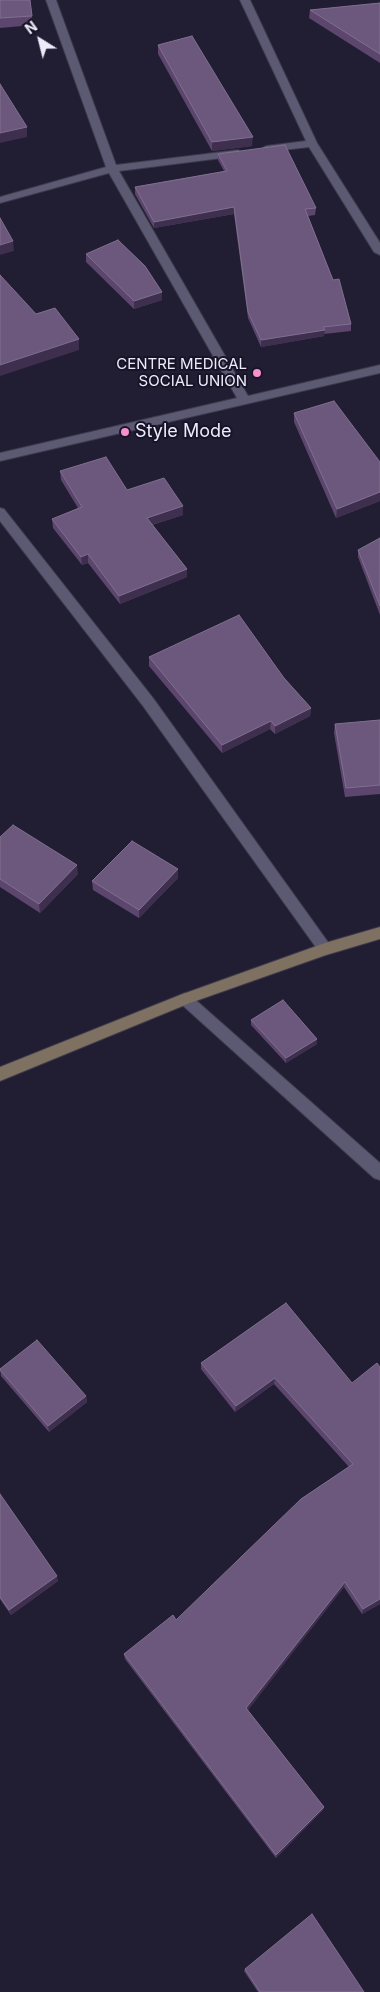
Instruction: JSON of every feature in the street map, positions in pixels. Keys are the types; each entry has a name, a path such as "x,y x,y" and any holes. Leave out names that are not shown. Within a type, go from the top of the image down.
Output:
{"street":[{"path":"51,0 112,169 244,401"},
{"path":"245,0 312,143 380,252"},
{"path":"0,200 112,169 312,143"},
{"path":"0,457 380,369"},
{"path":"0,512 148,702 326,949"},
{"path":"0,1074 185,999 326,949 380,933"},
{"path":"185,999 380,1173"}],"building":[{"path":"0,0 30,0 32,16 0,18"},
{"path":"380,3 380,54 310,10"},
{"path":"192,36 253,137 212,142 158,45"},
{"path":"0,84 27,127 0,133"},
{"path":"285,145 316,208 305,209 333,280 339,279 351,324 323,327 325,330 261,340 248,312 234,207 154,222 135,187 227,171 218,154"},
{"path":"0,218 13,241 0,245"},
{"path":"118,240 145,266 162,292 134,301 86,254"},
{"path":"0,275 36,314 55,308 79,339 0,365"},
{"path":"334,401 380,462 380,492 337,509 294,413"},
{"path":"106,457 127,490 164,478 183,506 147,518 187,569 119,596 88,554 81,557 52,519 82,507 60,471"},
{"path":"380,538 380,606 358,550"},
{"path":"239,615 284,678 311,708 275,726 271,721 222,745 149,657"},
{"path":"380,720 380,785 346,788 335,724"},
{"path":"13,825 77,865 39,904 0,879 0,837"},
{"path":"132,841 178,869 139,910 92,881"},
{"path":"283,1000 317,1039 286,1058 251,1020"},
{"path":"286,1303 352,1383 377,1363 380,1367 380,1599 363,1609 345,1582 246,1708 324,1807 276,1855 124,1654 173,1615 176,1620 301,1499 353,1464 275,1378 236,1406 201,1363"},
{"path":"37,1340 86,1396 48,1426 0,1370"},
{"path":"0,1494 57,1576 9,1610 0,1597"},
{"path":"312,1914 364,1992 260,1992 245,1969"}],"place":[{"name":"CENTRE MEDICAL SOCIAL UNION","path":"257,373"},
{"name":"Style Mode","path":"125,432"}]}
